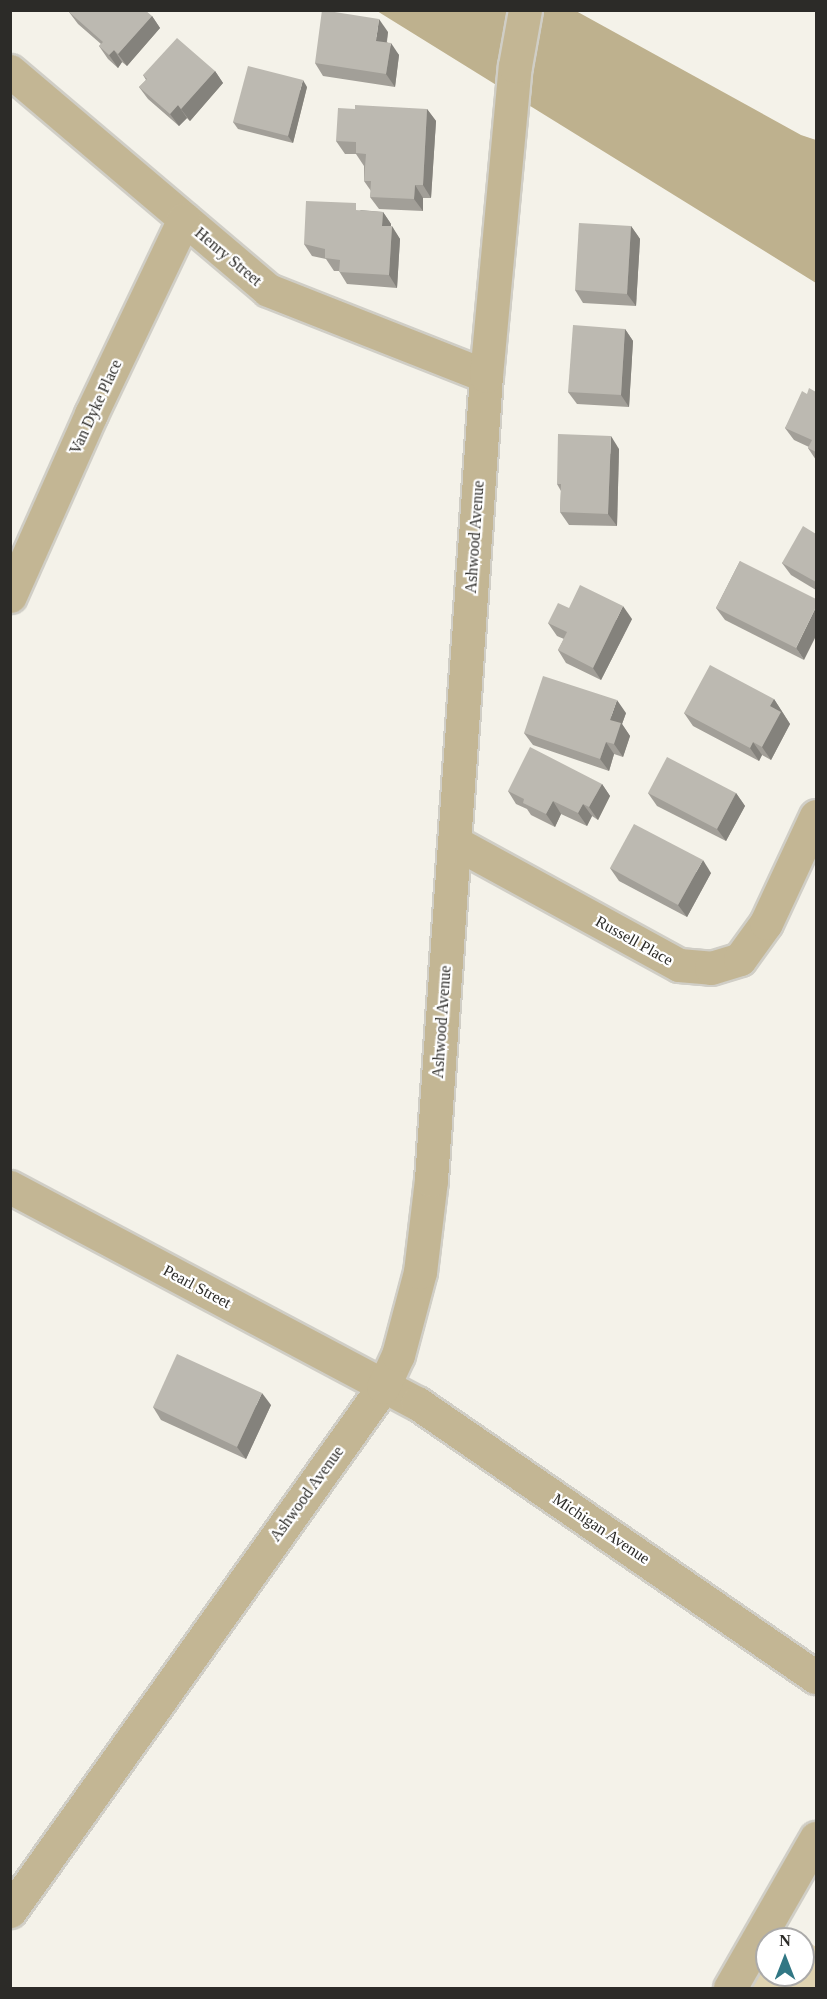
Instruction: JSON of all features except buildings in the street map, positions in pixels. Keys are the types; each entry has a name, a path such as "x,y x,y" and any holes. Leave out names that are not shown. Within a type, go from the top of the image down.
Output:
{"street":[{"name":"Ashwood Avenue","path":"10,1911 384,1387 398,1355 420,1272 431,1180 456,843 486,376 515,66 525,10"},
{"name":"Henry Street","path":"10,71 268,290 486,376"},
{"name":"Van Dyke Place","path":"10,596 91,414 184,219"},
{"name":"Russell Place","path":"456,843 679,965 711,968 740,959 766,923 816,816"},
{"name":"Pearl Street","path":"10,1187 384,1387"},
{"name":"Michigan Avenue","path":"384,1387 417,1403 816,1677"},
{"path":"730,1989 816,1838"}],"shaded area":[{"path":"377,11 576,11 801,135 816,140 816,283"},
{"path":"816,1947 816,1988 746,1988 755,1973 755,1987 815,1987"}]}
